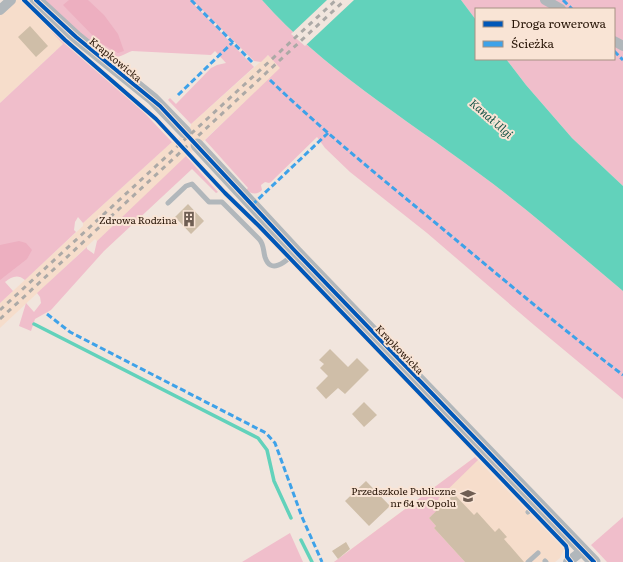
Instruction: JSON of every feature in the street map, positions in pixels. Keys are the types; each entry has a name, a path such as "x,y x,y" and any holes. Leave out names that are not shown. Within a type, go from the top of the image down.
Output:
{"street":[{"path":"0,10 11,0"},
{"name":"Krapkowicka","path":"36,0 76,37 153,99 185,132"},
{"path":"545,0 559,8"},
{"name":"Krapkowicka","path":"197,146 532,508 594,562"},
{"path":"568,562 582,551"}],"lane":[{"path":"168,203 186,186 192,184 209,202 222,202 259,239 263,245 266,258 269,263 275,266 282,264 296,252"},
{"path":"528,562 538,553"}],"shaded area":[{"path":"11,0 53,0 63,44 0,103 0,10"},
{"path":"46,0 190,0 254,67 191,124 168,100 170,98 176,104 211,68 226,63 215,51 211,55 132,51 120,56 112,57 99,49 79,32 45,2"},
{"path":"69,0 88,0 104,15 118,34 124,51 118,53 99,42 63,5"},
{"path":"192,0 262,0 286,25 338,70 496,186 533,215 623,291 623,399 427,233 350,172 325,148 317,137 271,182 265,182 261,185 262,190 259,193 246,190 248,188 205,140 280,68 268,55 261,62 254,61"},
{"path":"461,0 623,0 623,186 572,138 526,85 507,60 615,60 615,8 475,8 475,19"},
{"path":"50,30 136,104 172,142 83,223 78,217 75,222 74,230 76,232 25,280 15,276 5,282 13,291 0,303 0,103 63,44"},
{"path":"268,55 281,68 97,241 95,239 0,328 0,303 83,226 83,223 172,142 174,142 191,126 191,124"},
{"path":"186,156 218,192 216,193 192,169 104,251 51,310 35,319 31,331 19,326 26,303 34,312 41,303 40,297 37,293 87,247 87,249 94,254 97,241"},
{"path":"19,241 26,243 32,250 27,259 0,280 0,245"},
{"name":"Przedszkole Publiczne nr 64 w Opolu","path":"475,457 564,549 560,558 555,562 334,562"},
{"path":"475,457 478,460 438,499 444,506 442,506 429,518 436,526 434,528 465,562 334,562"},
{"path":"623,517 623,562 607,562 591,545"},
{"path":"290,533 303,562 242,562"}],"water":[{"name":"Kanał Ulgi","path":"262,0 461,0 475,19 475,60 507,60 526,85 572,138 623,186 623,291 533,215 496,186 365,91 311,48"}],"pier":[{"path":"327,0 354,0 305,46 291,34"}],"building":[{"path":"30,26 48,46 36,57 18,37"},
{"name":"Zdrowa Rodzina","path":"188,204 204,221 191,234 175,217"},
{"path":"330,349 348,367 357,358 369,370 345,394 338,388 326,399 316,388 328,376 320,368 324,364 319,360"},
{"path":"364,402 377,415 364,427 352,414"},
{"path":"366,481 390,506 369,526 345,501"},
{"name":"Przedszkole Publiczne nr 64 w Opolu","path":"454,494 474,515 477,512 495,532 499,528 507,537 504,539 524,562 465,562 434,528 436,526 429,518"},
{"path":"346,542 350,549 338,559 332,551"}],"waterway":[{"path":"34,324 258,438 267,450 274,481 291,518"},
{"path":"301,540 312,562"}],"railway":[{"path":"0,310 336,0"},
{"path":"0,319 345,0"}],"marked path":[{"path":"191,0 254,64"},
{"path":"563,0 571,8"},
{"path":"178,95 233,42"},
{"path":"615,52 623,60"},
{"path":"270,80 312,119 378,175 533,304 623,375"},
{"path":"252,205 328,133"},
{"path":"47,314 70,332 266,433 275,443 302,517 322,562"}],"cycle path":[{"path":"24,0 65,40 156,119 225,193 259,226 566,546 567,557 571,562"},
{"path":"36,0 76,37 160,106 296,252 594,562"}],"place":[{"name":"Zdrowa Rodzina","path":"189,219"},
{"name":"Przedszkole Publiczne nr 64 w Opolu","path":"468,496"}]}
